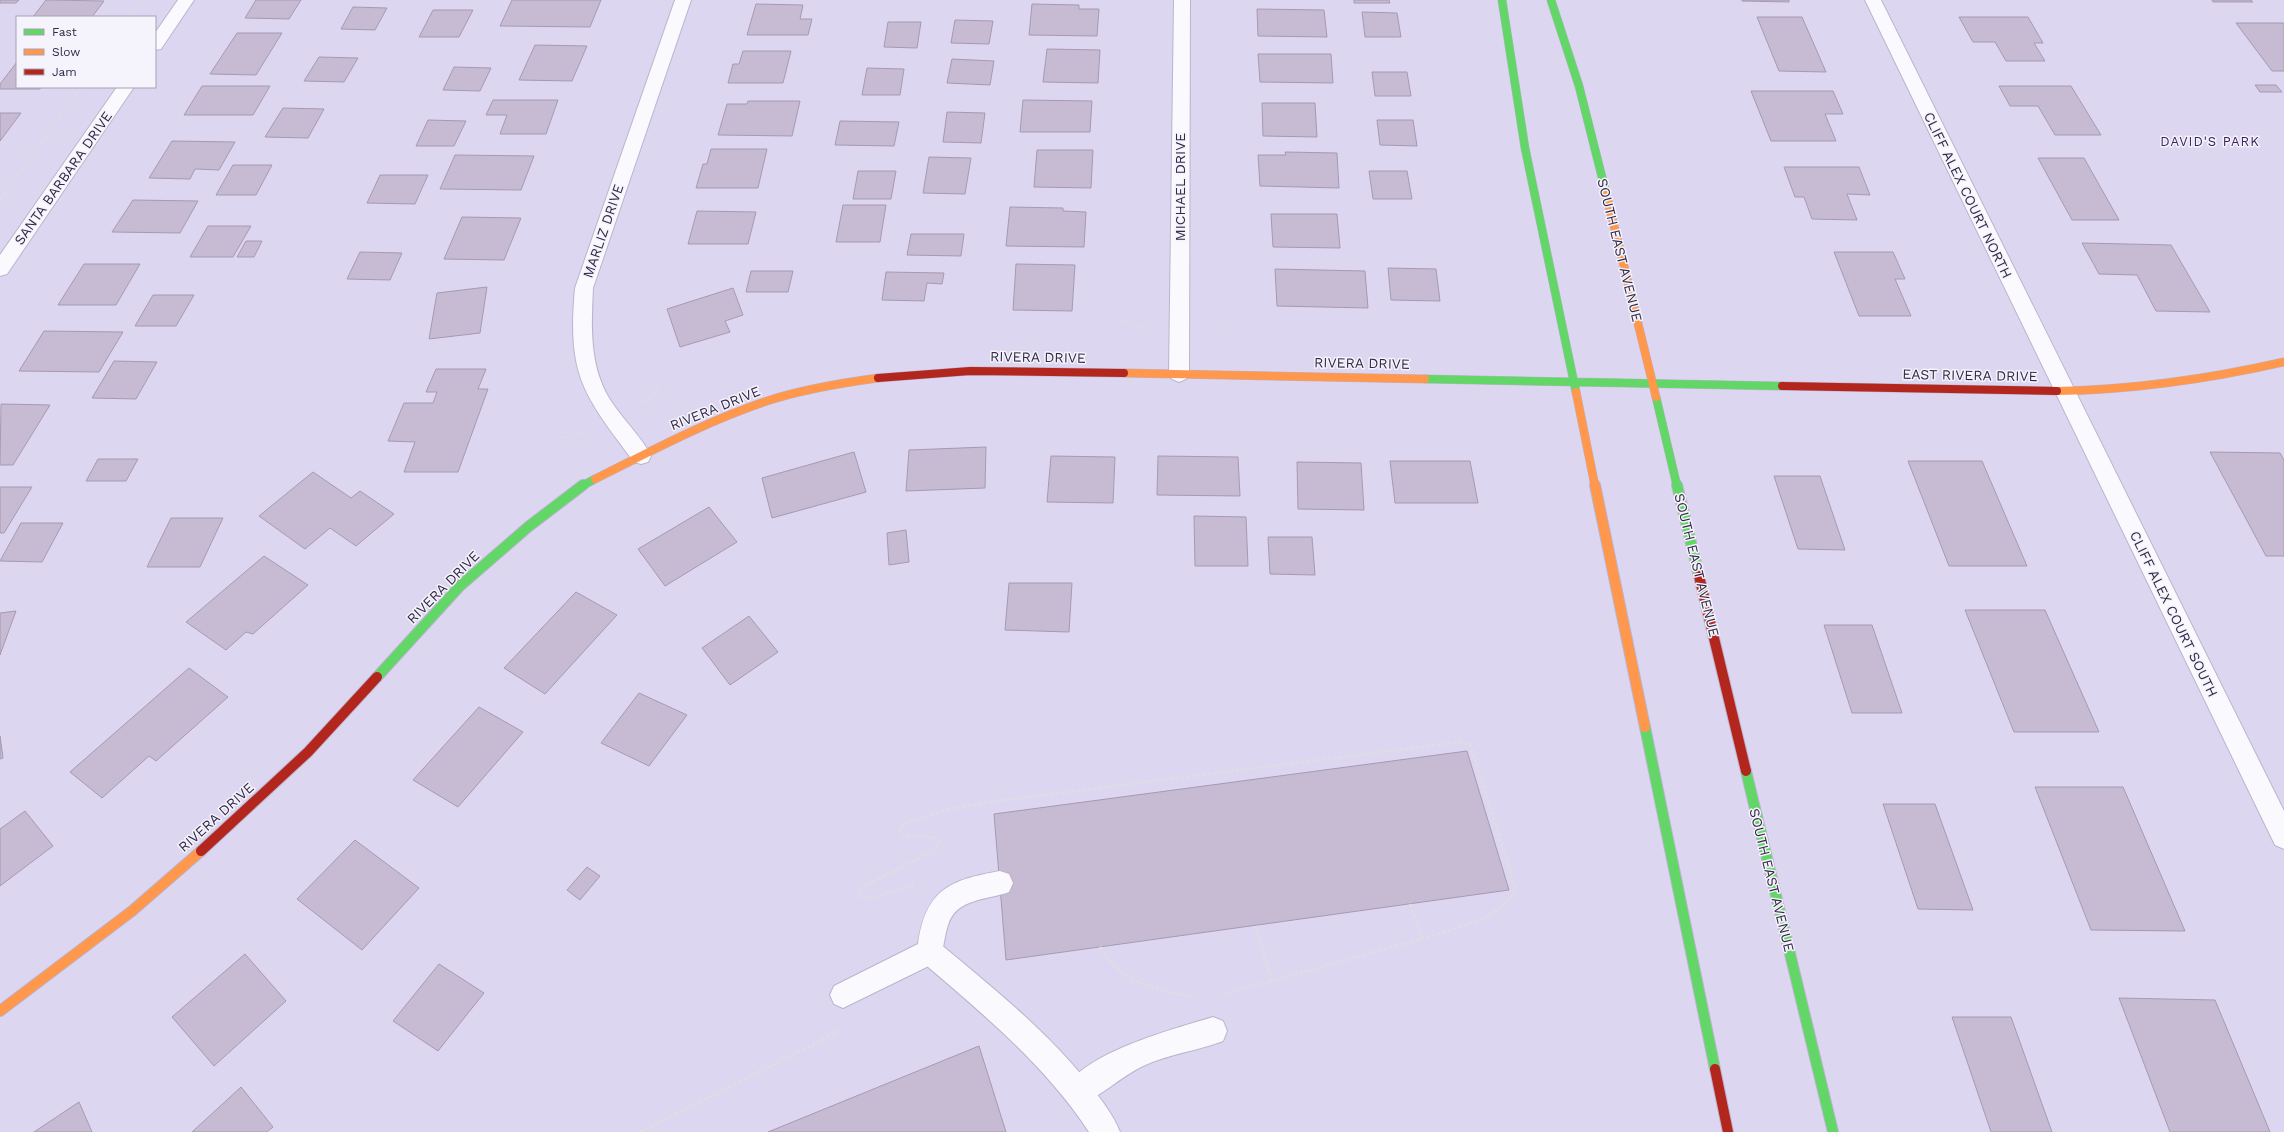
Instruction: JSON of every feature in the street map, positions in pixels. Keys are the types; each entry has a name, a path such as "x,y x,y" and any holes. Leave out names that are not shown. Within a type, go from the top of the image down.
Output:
{"main road":[{"path":"1502,0 1506,40 1534,186 1728,1132"},
{"name":"SOUTH EAST AVENUE","path":"1551,0 1579,86 1833,1132"},
{"name":"EAST RIVERA DRIVE","path":"1652,383 2064,391 2144,388 2181,384 2284,362"},
{"name":"RIVERA DRIVE","path":"0,1011 132,911 210,843 308,752 460,586 528,527 583,485 701,426 754,405 831,385 913,373 960,370 1652,383"}],"street":[{"path":"156,44 186,0"},
{"name":"MARLIZ DRIVE","path":"641,456 596,394 587,368 581,332 584,288 683,0"},
{"name":"MICHAEL DRIVE","path":"1179,374 1182,0"},
{"name":"CLIFF ALEX COURT NORTH","path":"1873,0 2064,391"},
{"name":"SANTA BARBARA DRIVE","path":"0,269 125,88"},
{"name":"CLIFF ALEX COURT SOUTH","path":"2064,391 2284,837"},
{"path":"930,952 932,932 938,912 950,900 972,889 1000,883"},
{"path":"843,995 930,952"},
{"path":"930,952 1039,1046 1067,1077 1106,1132"},
{"path":"1078,1092 1109,1069 1140,1053 1213,1031"}],"path":[{"path":"132,16 144,0"},
{"path":"0,200 80,88"},
{"path":"950,900 926,885 913,885 871,898 860,896 861,888 936,849 939,842 934,837 904,836 900,830 903,824 949,809 989,802 1461,742 1470,744 1515,889 1513,895 1500,908 1480,920 1422,938 1220,995"},
{"path":"1410,904 1422,938"},
{"path":"1255,926 1272,981"},
{"path":"1100,947 1105,958 1139,985 1198,998"},
{"path":"640,1132 834,1035 846,1026"}],"building":[{"path":"0,0 19,0 16,3 0,3"},
{"path":"46,0 104,1 93,16 34,16"},
{"path":"256,0 301,0 289,19 245,18"},
{"path":"512,0 601,0 590,27 500,26"},
{"path":"1354,0 1389,0 1390,3 1354,3"},
{"path":"1789,0 1789,2 1742,1"},
{"path":"2212,0 2251,0 2253,2 2213,2"},
{"path":"756,4 803,5 800,19 812,19 808,35 747,35"},
{"path":"1032,4 1079,5 1079,9 1099,9 1097,36 1029,35"},
{"path":"353,7 387,8 375,30 341,29"},
{"path":"1257,9 1324,10 1327,37 1258,36"},
{"path":"433,10 473,10 459,37 419,37"},
{"path":"1362,12 1397,13 1401,37 1365,37"},
{"path":"1757,17 1802,17 1826,72 1779,71"},
{"path":"1959,17 2028,17 2043,43 2034,43 2045,61 2006,61 1995,42 1973,42"},
{"path":"955,20 993,21 989,44 951,43"},
{"path":"888,22 921,22 917,48 884,47"},
{"path":"2236,23 2284,23 2284,71 2272,71"},
{"path":"237,33 282,33 256,75 210,74"},
{"path":"535,45 587,46 572,81 519,80"},
{"path":"1047,49 1100,50 1098,83 1043,82"},
{"path":"743,51 791,51 783,83 728,83 733,64 739,64"},
{"path":"1258,54 1331,54 1333,83 1260,82"},
{"path":"319,57 358,58 344,82 304,81"},
{"path":"952,59 994,61 990,85 947,83"},
{"path":"16,63 16,88 40,88 0,89 0,84"},
{"path":"454,67 491,68 480,91 443,90"},
{"path":"867,68 904,69 900,95 862,95"},
{"path":"1372,72 1407,72 1411,96 1375,96"},
{"path":"2255,85 2276,85 2282,92 2260,92"},
{"path":"202,86 270,86 253,115 184,115"},
{"path":"1999,86 2071,86 2101,135 2055,135 2038,106 2010,106"},
{"path":"1751,91 1833,91 1843,114 1825,114 1836,141 1771,141"},
{"path":"493,100 558,100 546,134 500,134 507,115 486,115"},
{"path":"1023,100 1092,101 1090,132 1020,132"},
{"path":"748,101 800,101 792,136 718,135 727,104 747,104"},
{"path":"1262,103 1315,103 1317,137 1263,136"},
{"path":"283,108 324,109 308,138 265,137"},
{"path":"947,112 985,113 981,143 943,142"},
{"path":"0,113 21,113 0,141"},
{"path":"428,120 466,121 454,146 416,146"},
{"path":"1377,120 1413,120 1417,146 1380,145"},
{"path":"840,121 899,122 894,146 835,145"},
{"path":"172,141 235,142 219,170 195,169 190,179 149,178"},
{"path":"711,149 767,149 758,188 696,188 703,164 707,164"},
{"path":"1037,150 1093,150 1091,188 1034,187"},
{"path":"1285,152 1337,153 1339,188 1260,186 1258,155 1286,155"},
{"path":"455,155 534,156 521,190 440,189"},
{"path":"929,157 971,158 965,194 923,193"},
{"path":"2038,158 2084,158 2119,220 2072,220"},
{"path":"233,165 272,165 256,195 216,195"},
{"path":"1784,167 1859,167 1870,195 1847,194 1857,220 1812,219 1804,197 1795,197"},
{"path":"858,171 896,171 891,199 853,199"},
{"path":"1369,171 1407,171 1412,199 1373,199"},
{"path":"380,175 428,175 415,204 367,203"},
{"path":"133,200 198,201 180,233 112,232"},
{"path":"843,205 886,205 880,242 836,242"},
{"path":"1010,207 1063,208 1063,211 1086,212 1084,247 1006,246"},
{"path":"697,211 756,212 748,244 688,244"},
{"path":"1271,214 1337,214 1340,248 1273,247"},
{"path":"462,217 521,218 504,260 444,259"},
{"path":"208,226 251,226 233,257 190,257"},
{"path":"911,234 964,234 961,256 907,255"},
{"path":"246,241 262,241 254,257 237,257"},
{"path":"2082,243 2171,245 2210,312 2156,311 2137,275 2099,274"},
{"path":"360,252 402,253 390,280 347,279"},
{"path":"1834,252 1893,252 1905,279 1895,279 1911,316 1859,316"},
{"path":"84,264 140,264 116,305 58,305"},
{"path":"1016,264 1075,265 1072,311 1013,310"},
{"path":"1388,268 1436,269 1440,301 1391,300"},
{"path":"1275,269 1365,271 1368,308 1277,306"},
{"path":"751,271 793,271 788,292 746,292"},
{"path":"886,272 944,273 942,284 927,283 924,301 882,300"},
{"path":"487,287 480,333 429,339 437,293"},
{"path":"733,288 743,315 725,321 730,332 680,347 667,309"},
{"path":"153,295 194,295 176,326 135,326"},
{"path":"44,331 123,332 99,372 19,371"},
{"path":"114,361 157,362 136,399 92,398"},
{"path":"436,369 486,369 478,389 488,389 458,472 404,472 415,442 388,441 404,403 433,403 437,392 426,392"},
{"path":"1,404 50,405 13,465 0,465"},
{"path":"986,447 985,488 906,491 909,450"},
{"path":"854,452 866,492 772,518 762,478"},
{"path":"2210,452 2280,453 2284,460 2284,556 2266,556"},
{"path":"1051,456 1115,457 1113,503 1047,502"},
{"path":"1158,456 1238,457 1240,496 1157,495"},
{"path":"98,459 138,459 126,481 86,481"},
{"path":"1390,461 1470,461 1478,503 1395,503"},
{"path":"1908,461 1982,461 2027,566 1949,566"},
{"path":"1297,462 1361,463 1364,510 1298,509"},
{"path":"313,472 351,498 360,491 394,514 356,546 330,528 305,549 259,516"},
{"path":"1774,476 1820,476 1845,550 1798,549"},
{"path":"0,487 32,487 4,533 0,533"},
{"path":"709,507 737,542 665,586 638,549"},
{"path":"1194,516 1246,517 1248,566 1195,566"},
{"path":"171,518 223,518 200,567 147,567"},
{"path":"21,523 63,523 42,562 0,561"},
{"path":"906,530 909,562 889,565 887,533"},
{"path":"1268,537 1312,537 1315,575 1270,574"},
{"path":"264,556 308,585 253,634 246,632 226,650 186,622"},
{"path":"1009,583 1072,583 1069,632 1005,630"},
{"path":"576,592 617,615 545,694 504,668"},
{"path":"1965,610 2045,610 2099,732 2014,732"},
{"path":"16,611 0,655 0,613"},
{"path":"749,616 778,652 730,685 702,648"},
{"path":"1824,625 1872,625 1902,713 1852,713"},
{"path":"189,668 228,697 156,761 149,756 102,798 70,772"},
{"path":"639,693 687,715 649,766 601,743"},
{"path":"479,707 523,732 458,807 413,780"},
{"path":"0,736 3,758 0,759"},
{"path":"1467,751 1509,890 1006,960 994,814"},
{"path":"2035,787 2123,787 2185,931 2091,930"},
{"path":"1883,804 1935,804 1973,910 1918,909"},
{"path":"25,811 53,846 0,886 0,829"},
{"path":"355,840 419,888 362,950 297,899"},
{"path":"587,867 600,876 580,900 567,890"},
{"path":"245,954 286,1001 214,1066 172,1017"},
{"path":"439,964 484,993 438,1051 393,1021"},
{"path":"2119,998 2215,1000 2270,1132 2170,1132"},
{"path":"1952,1017 2011,1017 2052,1132 1991,1132"},
{"path":"979,1046 1006,1132 768,1132"},
{"path":"241,1087 273,1127 267,1132 192,1132"},
{"path":"79,1102 92,1132 34,1132"}],"traffic: fast":[{"path":"1502,0 1525,148 1576,392"},
{"path":"1551,0 1579,86 1606,193"},
{"path":"1425,379 1782,386"},
{"path":"1656,397 1699,576"},
{"path":"377,677 460,586 528,527 583,485 595,479"},
{"path":"1645,727 1715,1069"},
{"path":"1746,771 1833,1132"}],"traffic: slow":[{"path":"1606,193 1656,397"},
{"path":"2057,391 2086,391 2172,384 2284,362"},
{"path":"1124,373 1425,379"},
{"path":"595,479 653,449 712,422 753,406 799,392 878,378"},
{"path":"1576,392 1645,727"},
{"path":"0,1011 132,911 201,851"}],"traffic: jam":[{"path":"878,378 909,374 970,371 1124,373"},
{"path":"1782,386 2057,391"},
{"path":"1699,576 1746,771"},
{"path":"201,851 308,752 377,677"},
{"path":"1715,1069 1728,1132"}],"district":[{"name":"DAVID'S PARK","path":"2210,141"}]}
